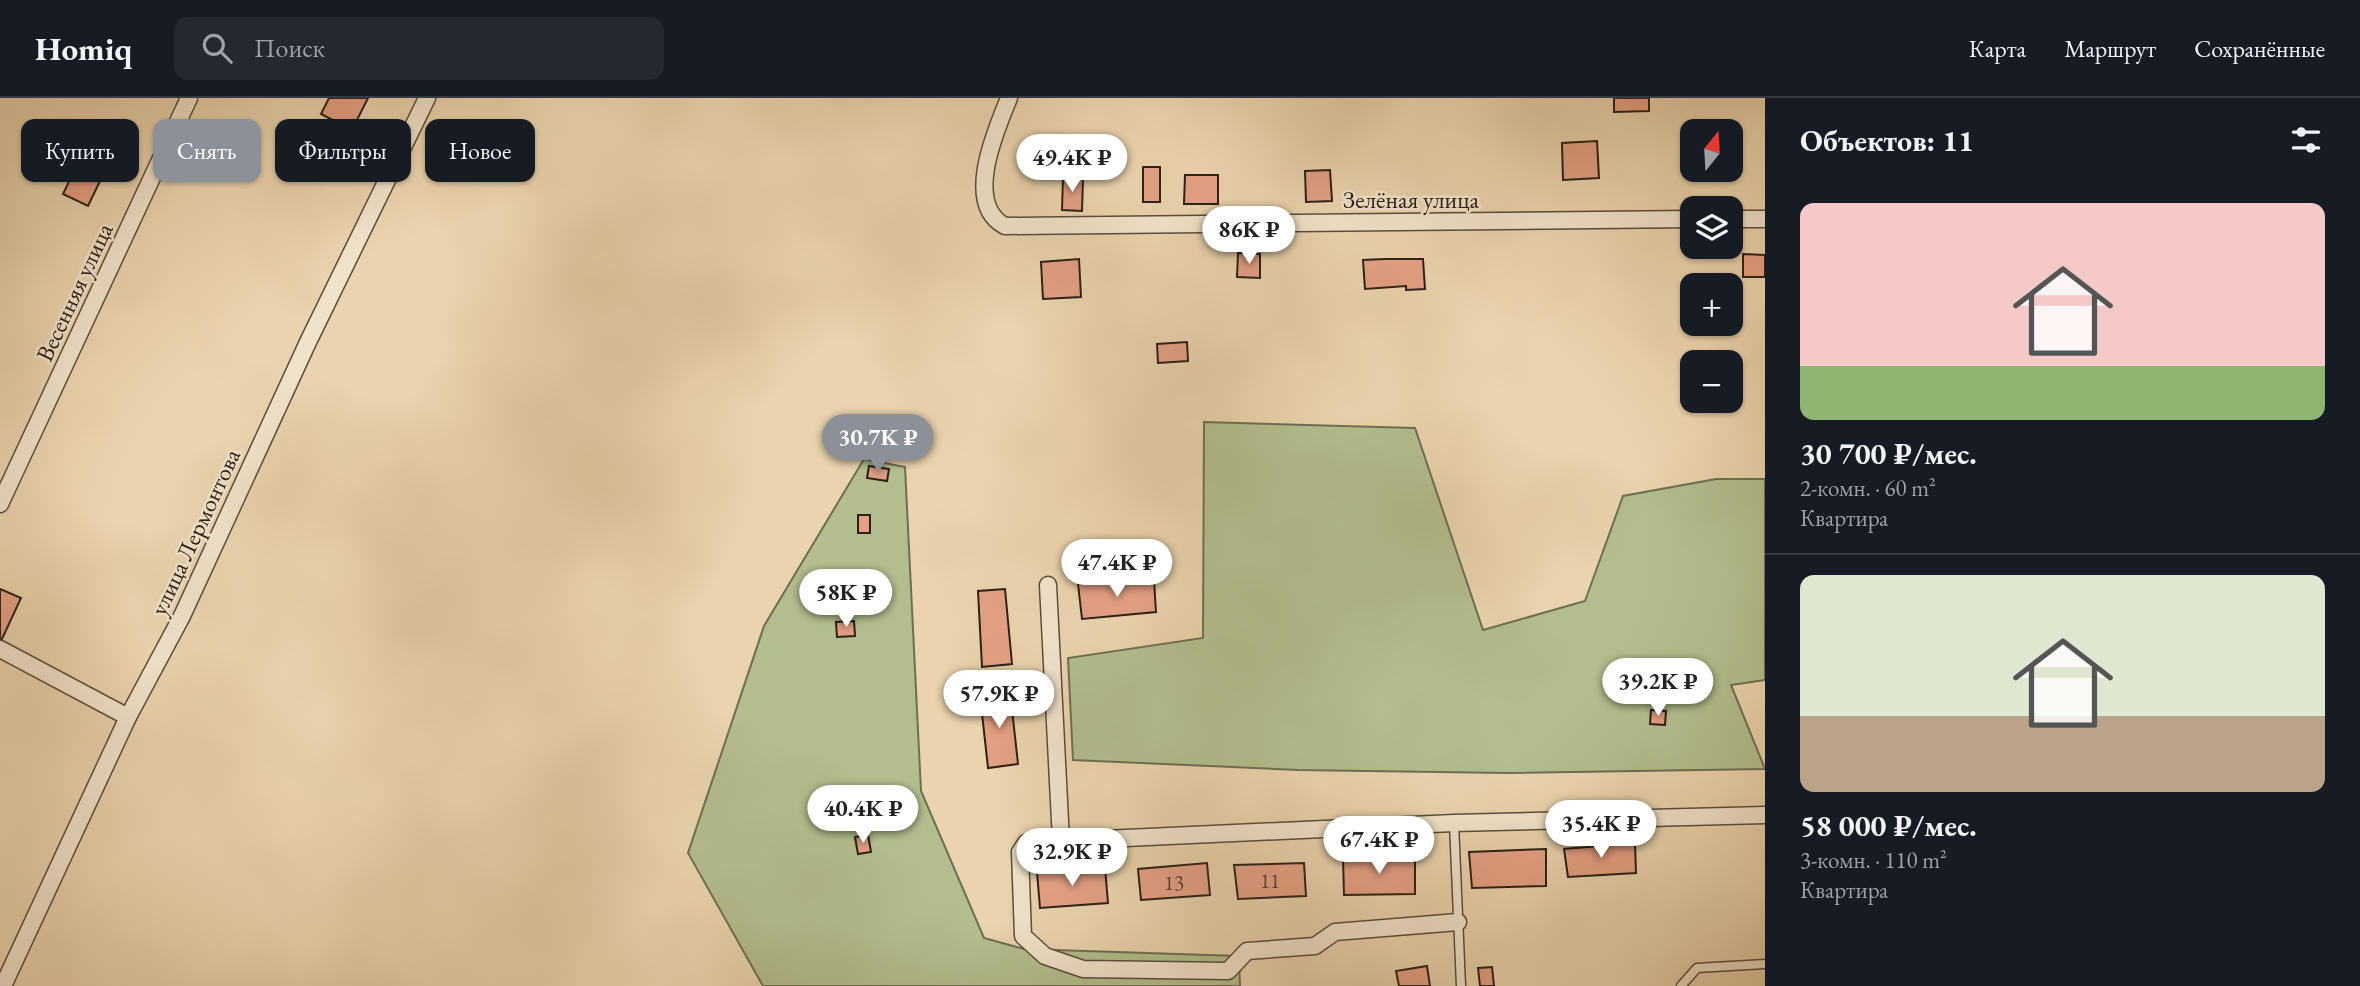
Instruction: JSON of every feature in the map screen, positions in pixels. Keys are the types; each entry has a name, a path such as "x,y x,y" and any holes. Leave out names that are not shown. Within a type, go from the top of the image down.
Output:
{"street":[{"name":"Весенняя улица","path":"0,504 189,98"},
{"name":"улица Лермонтова","path":"3,986 128,717 182,616 308,342 427,98"},
{"name":"Зелёная улица","path":"1009,98 990,145 984,195 997,222 1005,226 1680,219"},
{"path":"1743,219 1765,219"},
{"path":"1048,586 1061,841"},
{"path":"0,649 128,717"},
{"path":"1458,922 1335,932 1315,946 1247,951 1228,971 1083,969 1045,956 1023,936 1020,852 1026,843 1061,841 1454,823 1765,815"}],"lane":[{"path":"1454,823 1461,986"},
{"path":"1681,986 1698,968 1765,964"}],"green space":[{"path":"1204,422 1415,428 1483,630 1585,601 1623,496 1716,479 1765,479 1765,680 1731,685 1765,769 1507,773 1298,770 1073,760 1068,658 1203,638"},
{"path":"864,459 905,467 921,791 984,938 1024,949 1239,956 1240,986 763,986 688,853 764,626"}],"building":[{"path":"329,98 368,98 358,119 331,119 321,114"},
{"path":"1614,98 1649,98 1649,111 1614,112"},
{"path":"1597,141 1599,178 1563,180 1562,143"},
{"path":"1143,167 1160,167 1160,202 1143,202"},
{"path":"1330,170 1332,201 1306,202 1305,171"},
{"path":"1185,175 1218,175 1218,204 1184,204"},
{"path":"1063,177 1083,178 1082,211 1062,210"},
{"path":"69,182 100,182 88,206 63,194"},
{"path":"1238,253 1260,254 1260,278 1237,277"},
{"path":"1743,254 1765,255 1765,277 1743,277"},
{"path":"1079,259 1081,297 1043,299 1041,262"},
{"path":"1423,259 1425,289 1406,290 1406,286 1365,289 1363,260"},
{"path":"1187,342 1188,361 1158,363 1157,344"},
{"path":"869,466 889,469 887,481 867,478"},
{"path":"858,515 870,515 870,533 858,533"},
{"path":"1154,580 1156,612 1082,619 1078,584"},
{"path":"0,589 21,598 2,639 0,639"},
{"path":"1005,589 1012,664 982,667 978,591"},
{"path":"854,621 855,636 837,637 836,622"},
{"path":"1010,691 1018,764 988,768 980,695"},
{"path":"1651,710 1666,711 1665,725 1650,724"},
{"path":"868,835 871,852 858,854 855,837"},
{"path":"1635,843 1636,873 1568,877 1564,849"},
{"path":"1546,849 1546,886 1472,888 1469,852"},
{"path":"1415,857 1415,894 1344,895 1343,858"},
{"path":"1207,863 1210,895 1141,900 1138,869"},
{"path":"1304,863 1306,896 1238,899 1234,865"},
{"path":"1105,867 1108,903 1040,908 1037,872"},
{"path":"1427,966 1430,986 1399,986 1396,971"},
{"path":"1492,967 1494,986 1480,986 1478,968"}]}
